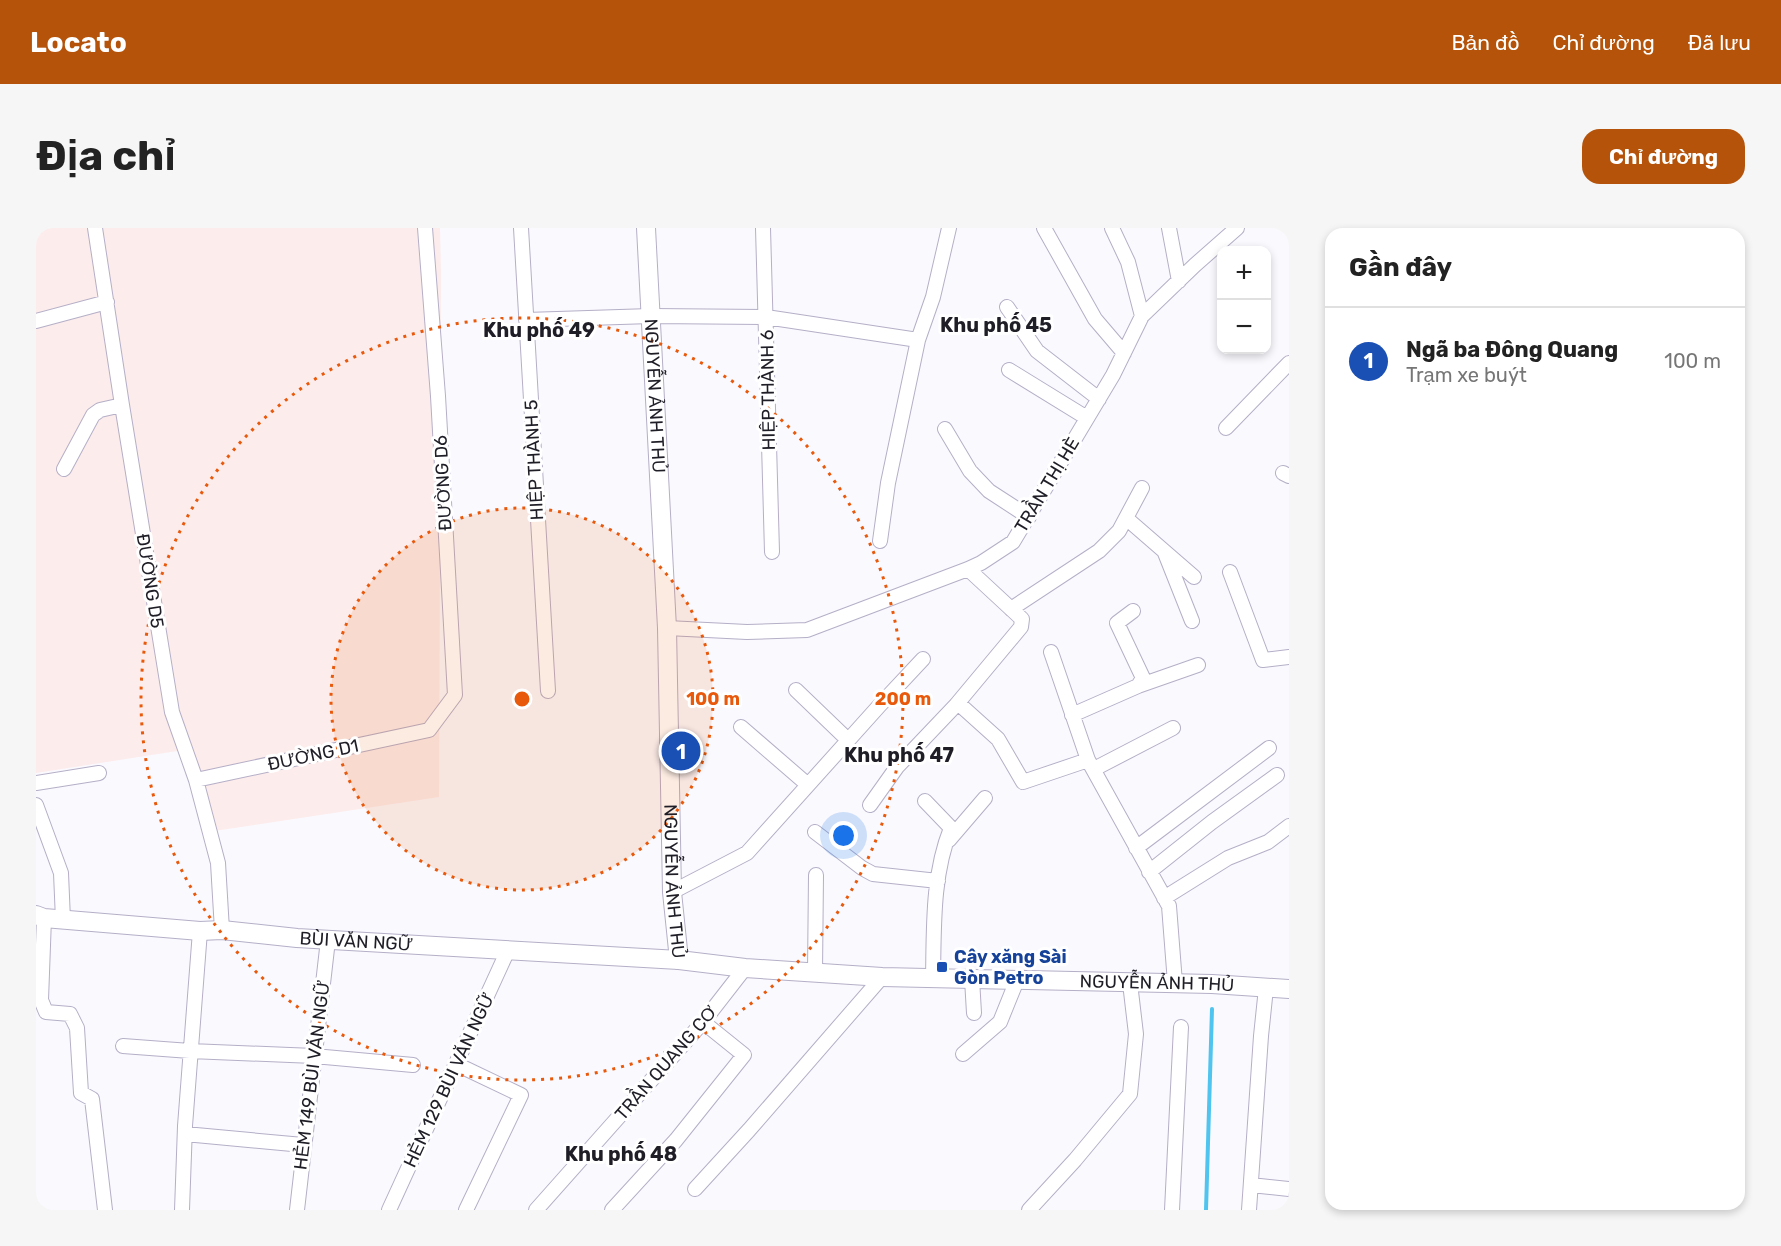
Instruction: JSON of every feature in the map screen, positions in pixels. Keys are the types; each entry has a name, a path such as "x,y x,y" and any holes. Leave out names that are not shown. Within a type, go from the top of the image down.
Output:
{"main road":[{"name":"NGUYỄN ẢNH THỦ","path":"646,228 667,628 672,892 679,960 745,968 882,977 1175,983 1289,989"},
{"name":"BÙI VĂN NGỮ","path":"48,918 328,940 679,960"}],"street":[{"name":"ĐƯỜNG D5","path":"95,228 172,712 196,780 218,863 222,930"},
{"name":"ĐƯỜNG D6","path":"425,228 438,396 454,695 429,730"},
{"name":"HIỆP THÀNH 5","path":"521,228 548,692"},
{"name":"HIỆP THÀNH 6","path":"763,228 772,552"},
{"path":"880,541 888,483 918,340 933,297 949,228"},
{"path":"1044,228 1095,319 1124,353"},
{"path":"1112,228 1128,262 1142,316"},
{"path":"1169,228 1179,281"},
{"name":"TRẦN THỊ HÈ","path":"667,628 747,632 807,630 968,569 1013,542 1099,399 1142,316 1237,228"},
{"path":"36,321 107,302"},
{"path":"1007,307 1037,351 1099,399"},
{"path":"526,320 651,316 766,317 918,340"},
{"path":"1226,428 1289,363"},
{"path":"1009,370 1088,418"},
{"path":"64,469 93,415 100,410 122,405"},
{"path":"945,429 970,471 989,491 1029,517"},
{"path":"1011,609 1099,551 1119,531 1142,488"},
{"path":"1126,518 1194,576"},
{"path":"1165,551 1192,621"},
{"path":"870,806 897,767 958,703 1021,627 1022,619 968,569"},
{"path":"1230,572 1263,660 1289,657"},
{"path":"1133,611 1117,623 1143,678 1138,686"},
{"path":"1051,652 1091,765 1169,906 1175,983"},
{"path":"672,892 747,853 923,659"},
{"path":"1072,714 1138,686 1198,665"},
{"path":"796,690 848,740"},
{"path":"958,703 998,739 1023,782 1091,765 1173,728"},
{"path":"741,727 808,785"},
{"name":"ĐƯỜNG D1","path":"196,780 429,730"},
{"path":"1136,848 1269,748"},
{"path":"36,783 99,773"},
{"path":"1149,872 1277,775"},
{"path":"944,846 985,798"},
{"path":"925,801 951,828 944,846 934,907 933,978"},
{"path":"36,804 61,873 48,918 41,1000 46,1012 70,1014 77,1028 81,1093 92,1099 105,1210"},
{"path":"1164,898 1228,858 1268,842 1289,826"},
{"path":"815,832 873,874 938,881"},
{"path":"815,972 816,875"},
{"path":"182,1210 190,1051 200,931"},
{"name":"HẺM 149 BÙI VĂN NGỮ","path":"297,1210 328,940"},
{"name":"HẺM 129 BÙI VĂN NGỮ","path":"389,1210 508,950"},
{"name":"TRẦN QUANG CƠ","path":"536,1210 703,1022 745,968"},
{"path":"694,1189 750,1130 882,977"},
{"path":"972,979 974,1013"},
{"path":"963,1054 1000,1022 1017,980"},
{"path":"1029,1210 1075,1160 1130,1094 1136,1035 1130,983"},
{"path":"1249,1210 1266,988"},
{"path":"612,1210 676,1140 744,1055 703,1022"},
{"path":"1172,1210 1181,1027"},
{"path":"123,1046 314,1056 413,1065"},
{"path":"456,1064 521,1095 466,1210"},
{"path":"185,1134 303,1145"},
{"path":"1251,1185 1289,1189"}],"shaded area":[{"path":"36,228 440,228 439,797 214,831 190,749 36,773"}],"waterway":[{"path":"1206,1210 1212,1009"}],"place":[{"name":"Ngã ba Đông Quang","path":"681,751"},
{"name":"Cây xăng Sài Gòn Petro","path":"942,967"}],"district":[{"name":"Khu phố 45","path":"996,325"},
{"name":"Khu phố 49","path":"539,330"},
{"name":"Khu phố 47","path":"899,755"},
{"name":"Khu phố 48","path":"621,1154"}]}
